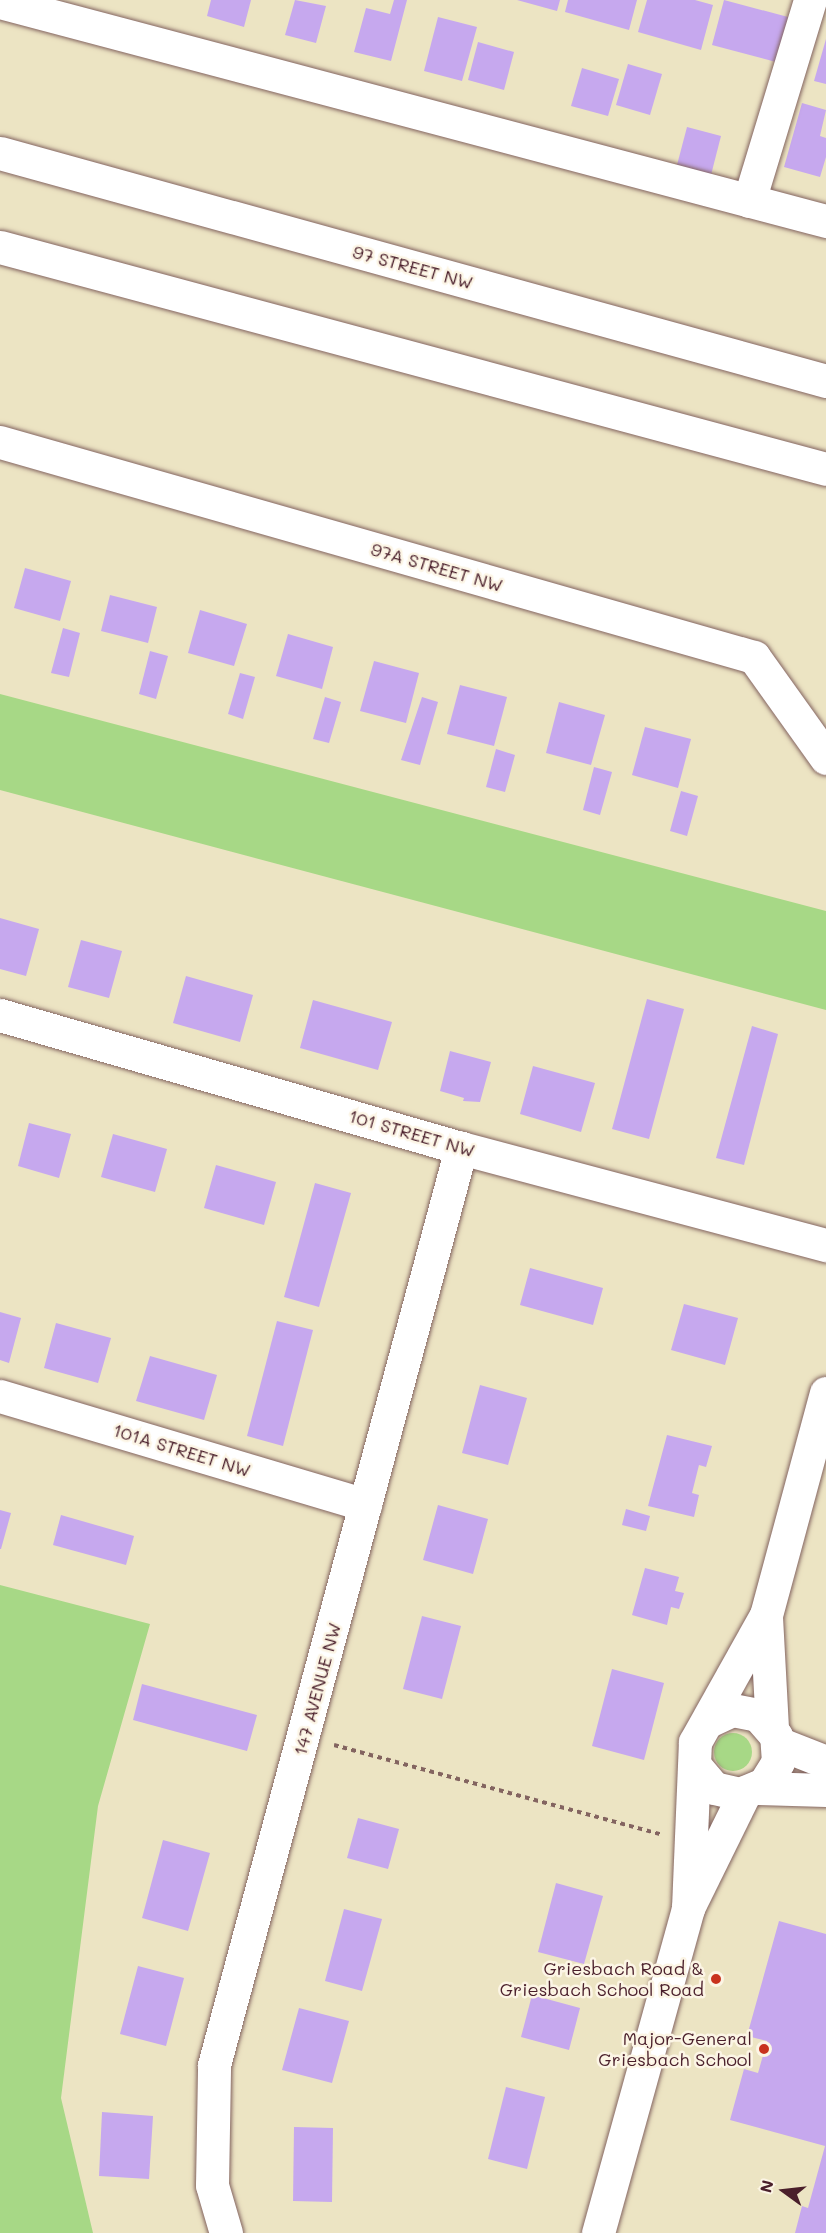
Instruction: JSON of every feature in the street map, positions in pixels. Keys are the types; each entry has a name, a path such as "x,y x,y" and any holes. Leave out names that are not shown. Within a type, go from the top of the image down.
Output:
{"street":[{"path":"749,201 810,0"},
{"path":"0,2 826,221"},
{"name":"97 STREET NW","path":"0,153 826,381"},
{"path":"0,247 826,469"},
{"name":"97A STREET NW","path":"0,442 754,657 826,758"},
{"name":"101 STREET NW","path":"0,1015 461,1148 826,1245"},
{"name":"147 AVENUE NW","path":"226,2233 212,2185 214,2065 461,1148"},
{"path":"598,2233 688,1908 697,1768 695,1742 766,1615 826,1393"},
{"name":"101A STREET NW","path":"0,1396 365,1505"},
{"path":"688,1908 751,1790 772,1774 778,1762 766,1615"},
{"path":"708,1720 726,1711 746,1710 758,1715 775,1736 826,1762"},
{"path":"697,1768 714,1788 726,1793 751,1790 826,1790"}],"path":[{"path":"304,1737 665,1836"}],"green space":[{"path":"0,694 826,911 826,1010 0,790"},
{"path":"0,1585 150,1624 98,1806 61,2098 93,2233 0,2233"},
{"path":"733,1733 746,1739 752,1752 746,1765 733,1771 720,1765 714,1752 720,1739"}],"building":[{"path":"211,0 251,0 244,27 207,16"},
{"path":"295,0 326,6 316,43 285,35"},
{"path":"394,0 407,0 391,61 354,52 366,8 390,14"},
{"path":"517,0 560,0 557,11"},
{"path":"568,0 637,0 629,30 565,12"},
{"path":"647,0 695,0 713,5 701,50 638,32"},
{"path":"724,0 788,17 776,62 712,45"},
{"path":"438,17 477,27 462,81 424,71"},
{"path":"826,39 826,84 814,81"},
{"path":"478,42 514,52 504,90 468,80"},
{"path":"628,64 662,74 650,115 616,105"},
{"path":"582,68 619,79 608,116 571,106"},
{"path":"802,103 826,110 820,136 826,138 826,157 820,177 784,167"},
{"path":"687,127 721,136 711,175 677,165"},
{"path":"25,568 71,581 60,621 14,608"},
{"path":"110,595 157,607 148,643 101,631"},
{"path":"200,610 247,624 234,666 188,653"},
{"path":"63,628 80,633 69,677 51,673"},
{"path":"288,634 333,647 322,689 276,676"},
{"path":"150,651 168,656 156,699 139,694"},
{"path":"374,661 419,673 406,723 360,711"},
{"path":"240,673 255,677 243,719 228,714"},
{"path":"460,685 507,697 494,746 447,734"},
{"path":"325,697 341,702 329,743 313,739"},
{"path":"422,697 438,702 420,765 401,760"},
{"path":"559,702 605,715 591,765 546,753"},
{"path":"645,727 691,739 678,788 632,775"},
{"path":"496,749 515,755 505,792 486,787"},
{"path":"594,767 612,772 600,815 583,810"},
{"path":"681,791 698,796 687,836 670,831"},
{"path":"0,918 39,929 26,976 0,969"},
{"path":"81,940 122,951 109,998 68,987"},
{"path":"186,976 253,995 240,1042 173,1023"},
{"path":"647,999 684,1009 649,1139 612,1129"},
{"path":"313,1000 392,1022 378,1070 300,1048"},
{"path":"752,1026 778,1034 744,1165 716,1158"},
{"path":"450,1051 491,1062 480,1102 463,1101 464,1098 440,1091"},
{"path":"533,1066 595,1083 581,1132 520,1114"},
{"path":"29,1123 71,1134 59,1178 18,1166"},
{"path":"113,1134 167,1149 155,1192 101,1177"},
{"path":"216,1165 276,1182 264,1225 204,1208"},
{"path":"315,1183 351,1193 319,1307 284,1297"},
{"path":"530,1268 603,1288 593,1325 520,1305"},
{"path":"684,1304 738,1318 725,1365 671,1350"},
{"path":"0,1312 21,1318 9,1363 0,1360"},
{"path":"277,1321 313,1330 283,1446 247,1436"},
{"path":"56,1323 111,1338 98,1383 44,1368"},
{"path":"150,1356 217,1375 204,1420 136,1401"},
{"path":"480,1385 527,1398 508,1465 462,1453"},
{"path":"667,1435 712,1446 706,1467 699,1465 692,1493 699,1495 694,1517 648,1506"},
{"path":"438,1505 488,1519 473,1574 423,1560"},
{"path":"626,1509 650,1516 646,1531 622,1525"},
{"path":"0,1510 11,1513 1,1549 0,1549"},
{"path":"61,1515 134,1536 126,1565 53,1545"},
{"path":"645,1568 679,1577 675,1591 684,1593 679,1609 671,1607 667,1625 632,1615"},
{"path":"422,1616 461,1626 442,1699 403,1689"},
{"path":"612,1669 664,1683 644,1760 592,1746"},
{"path":"142,1684 257,1715 247,1751 133,1720"},
{"path":"358,1818 399,1829 388,1869 347,1858"},
{"path":"163,1840 210,1853 188,1931 142,1918"},
{"path":"556,1883 603,1896 584,1964 538,1952"},
{"path":"344,1909 382,1919 362,1991 325,1981"},
{"path":"779,1921 826,1934 826,2233 795,2233 802,2206 808,2208 825,2146 730,2120 744,2069 758,2073 767,2041 747,2036"},
{"path":"138,1966 184,1978 166,2046 120,2034"},
{"path":"532,1995 580,2008 569,2050 521,2037"},
{"path":"299,2008 349,2021 332,2083 282,2070"},
{"path":"506,2087 545,2097 527,2169 488,2159"},
{"path":"102,2112 153,2116 149,2179 99,2176"},
{"path":"294,2127 333,2128 332,2202 293,2201"}],"place":[{"name":"Griesbach Road & Griesbach School Road","path":"716,1979"},
{"name":"Major-General Griesbach School","path":"764,2049"}]}
